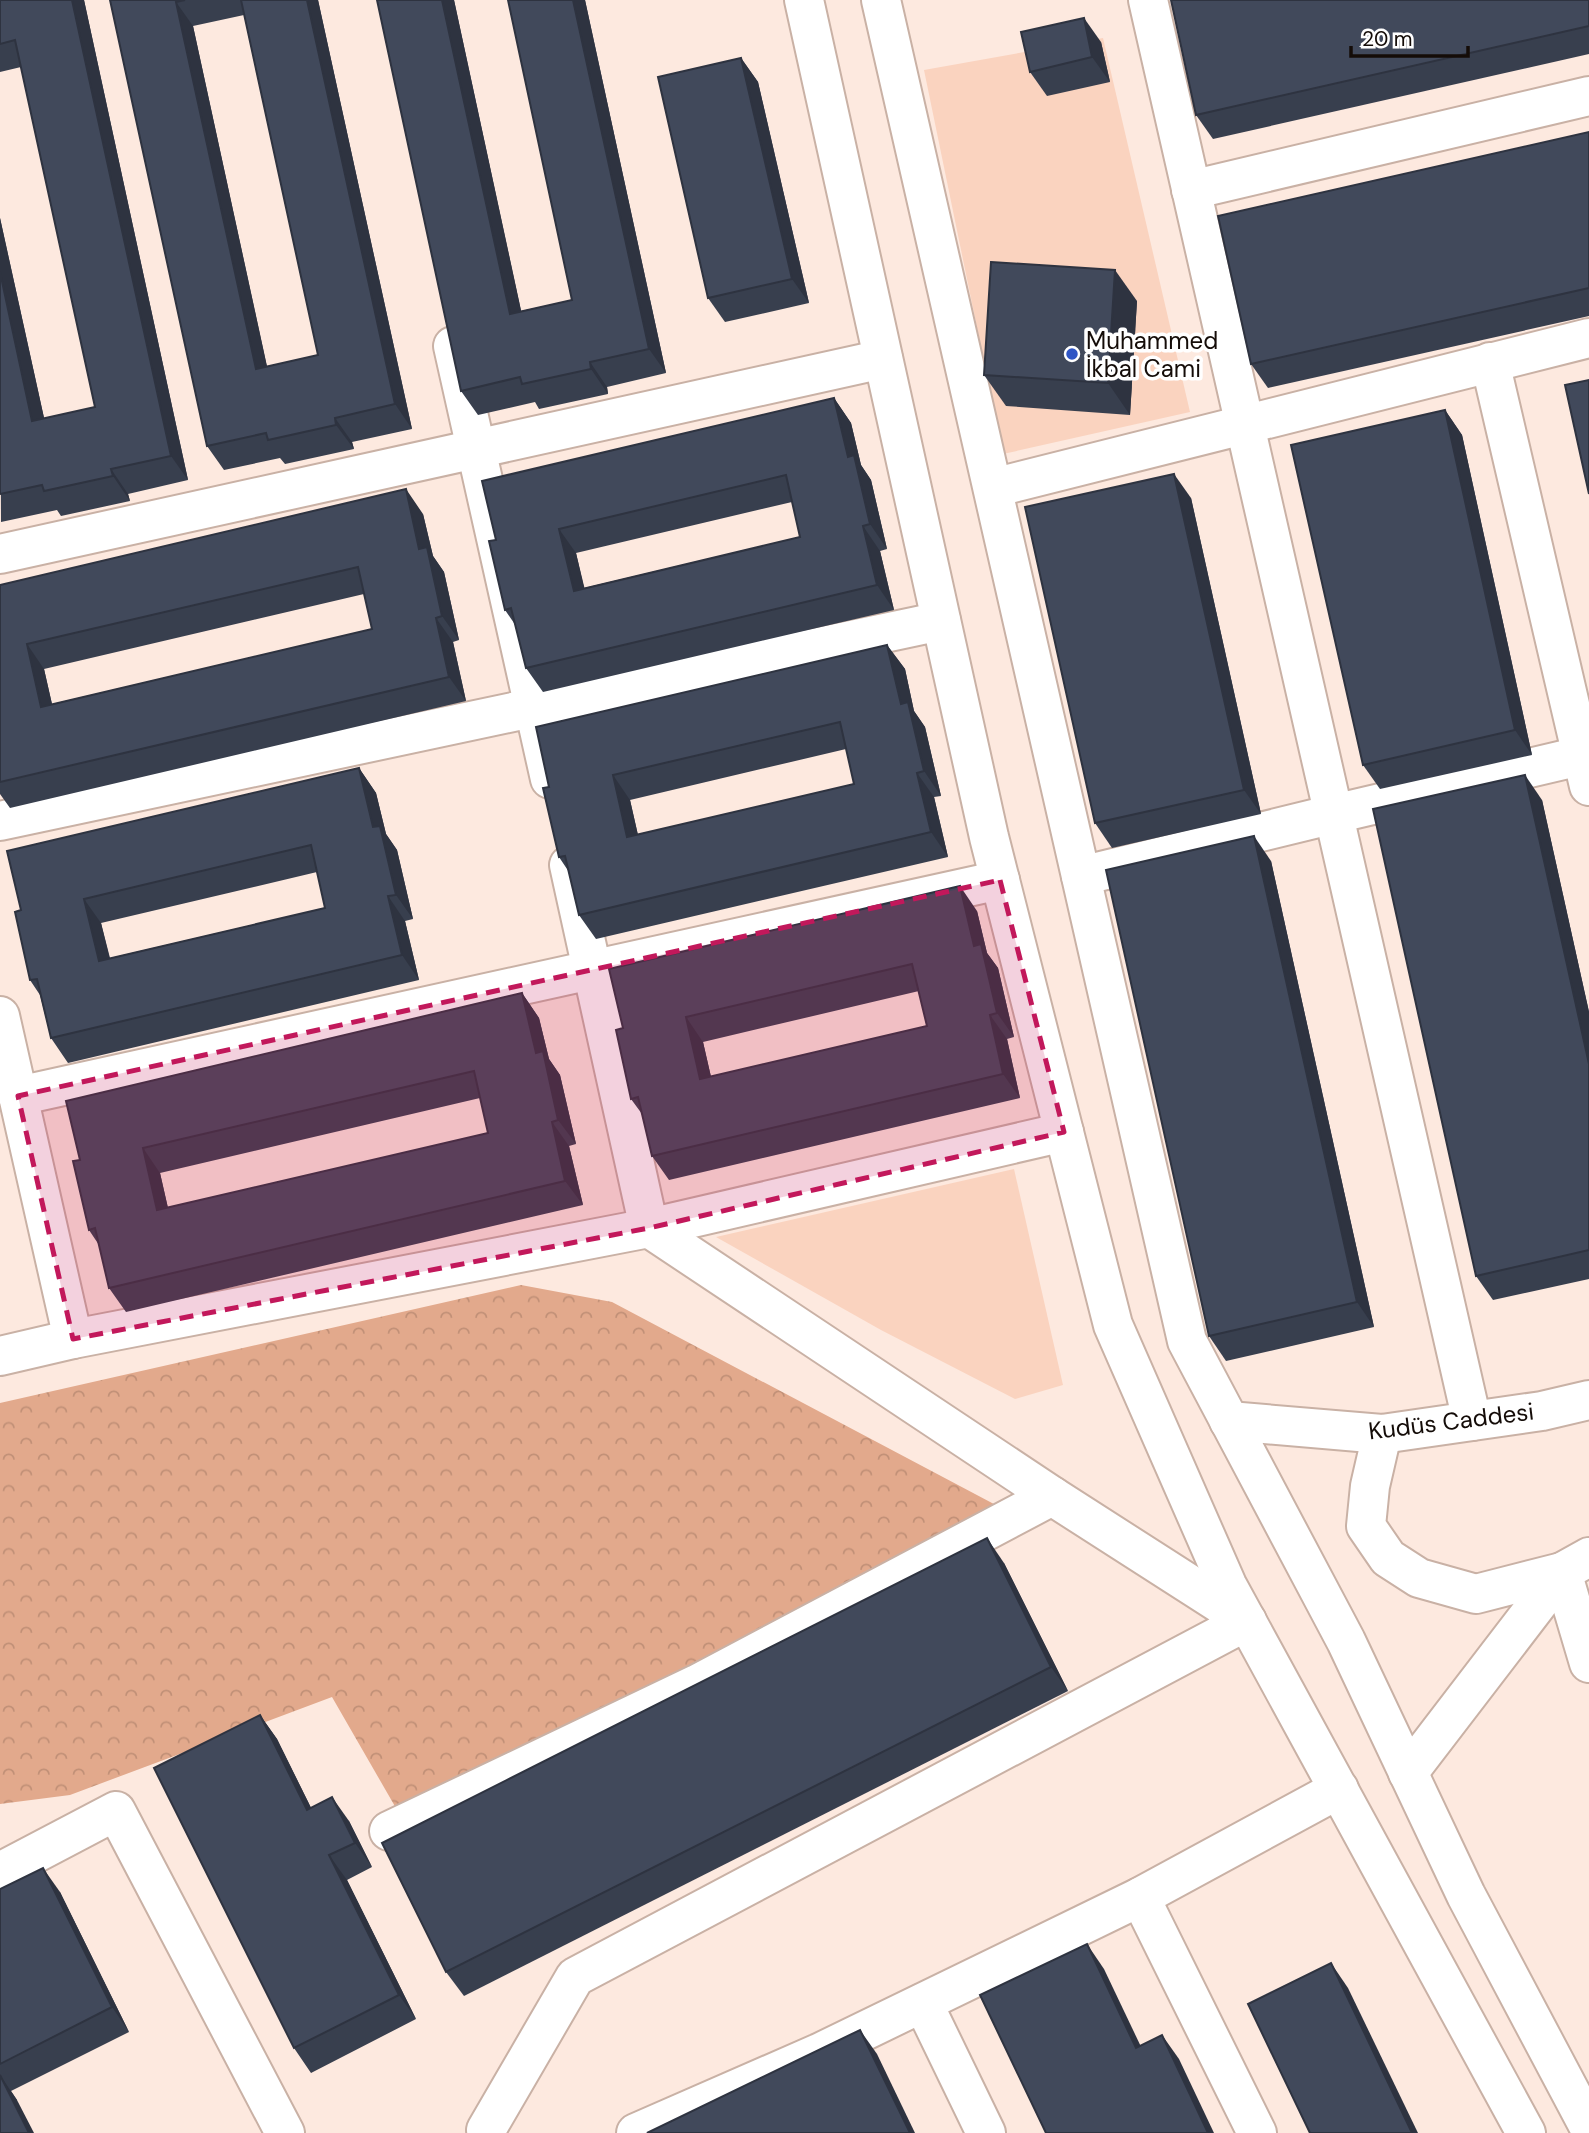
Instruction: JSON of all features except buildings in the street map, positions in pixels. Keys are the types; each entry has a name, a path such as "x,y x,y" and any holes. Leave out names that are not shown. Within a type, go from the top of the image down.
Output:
{"street":[{"path":"804,0 1000,880 1113,1325 1227,1585 1526,2133"},
{"path":"881,0 1187,1341 1346,1641 1466,1895 1589,2127"},
{"path":"1148,0 1472,1421"},
{"path":"1191,190 1589,96"},
{"path":"446,313 649,1228 1052,1496 1247,1620"},
{"path":"993,488 1589,338"},
{"path":"0,554 883,359"},
{"path":"1081,876 1334,814 1586,766 1490,362"},
{"path":"0,821 941,621"},
{"path":"18,1096 1000,880"},
{"path":"0,1016 73,1339"},
{"path":"0,1356 73,1339 649,1228 1064,1132"},
{"name":"Kudüs Caddesi","path":"1229,1421 1382,1434 1542,1410 1589,1400"},
{"path":"1382,1434 1370,1486 1366,1526 1388,1558 1419,1578 1476,1594 1576,1564"},
{"path":"389,1831 697,1684 1052,1496"},
{"path":"1408,1773 1576,1564"},
{"path":"1576,1564 1589,1663"},
{"path":"487,2132 575,1978 1247,1620"},
{"path":"636,2133 819,2053 1140,1898 1339,1789"},
{"path":"0,1872 116,1811 285,2133"},
{"path":"1140,1898 1257,2133"},
{"path":"923,2003 986,2133"}],"highlighted area":[{"path":"1000,880 1064,1132 649,1228 73,1339 18,1096"}],"shaded area":[{"path":"0,0 1589,0 1589,2133 0,2133"},
{"path":"1103,38 1190,412 1003,454 924,70"},
{"path":"1014,1169 1063,1385 1015,1399 881,1330 716,1237"}],"green space":[{"path":"521,1285 612,1302 1009,1512 404,1822 332,1697 70,1795 0,1804 0,1403"}],"place":[{"name":"Muhammed İkbal Cami","path":"1072,354"}]}
